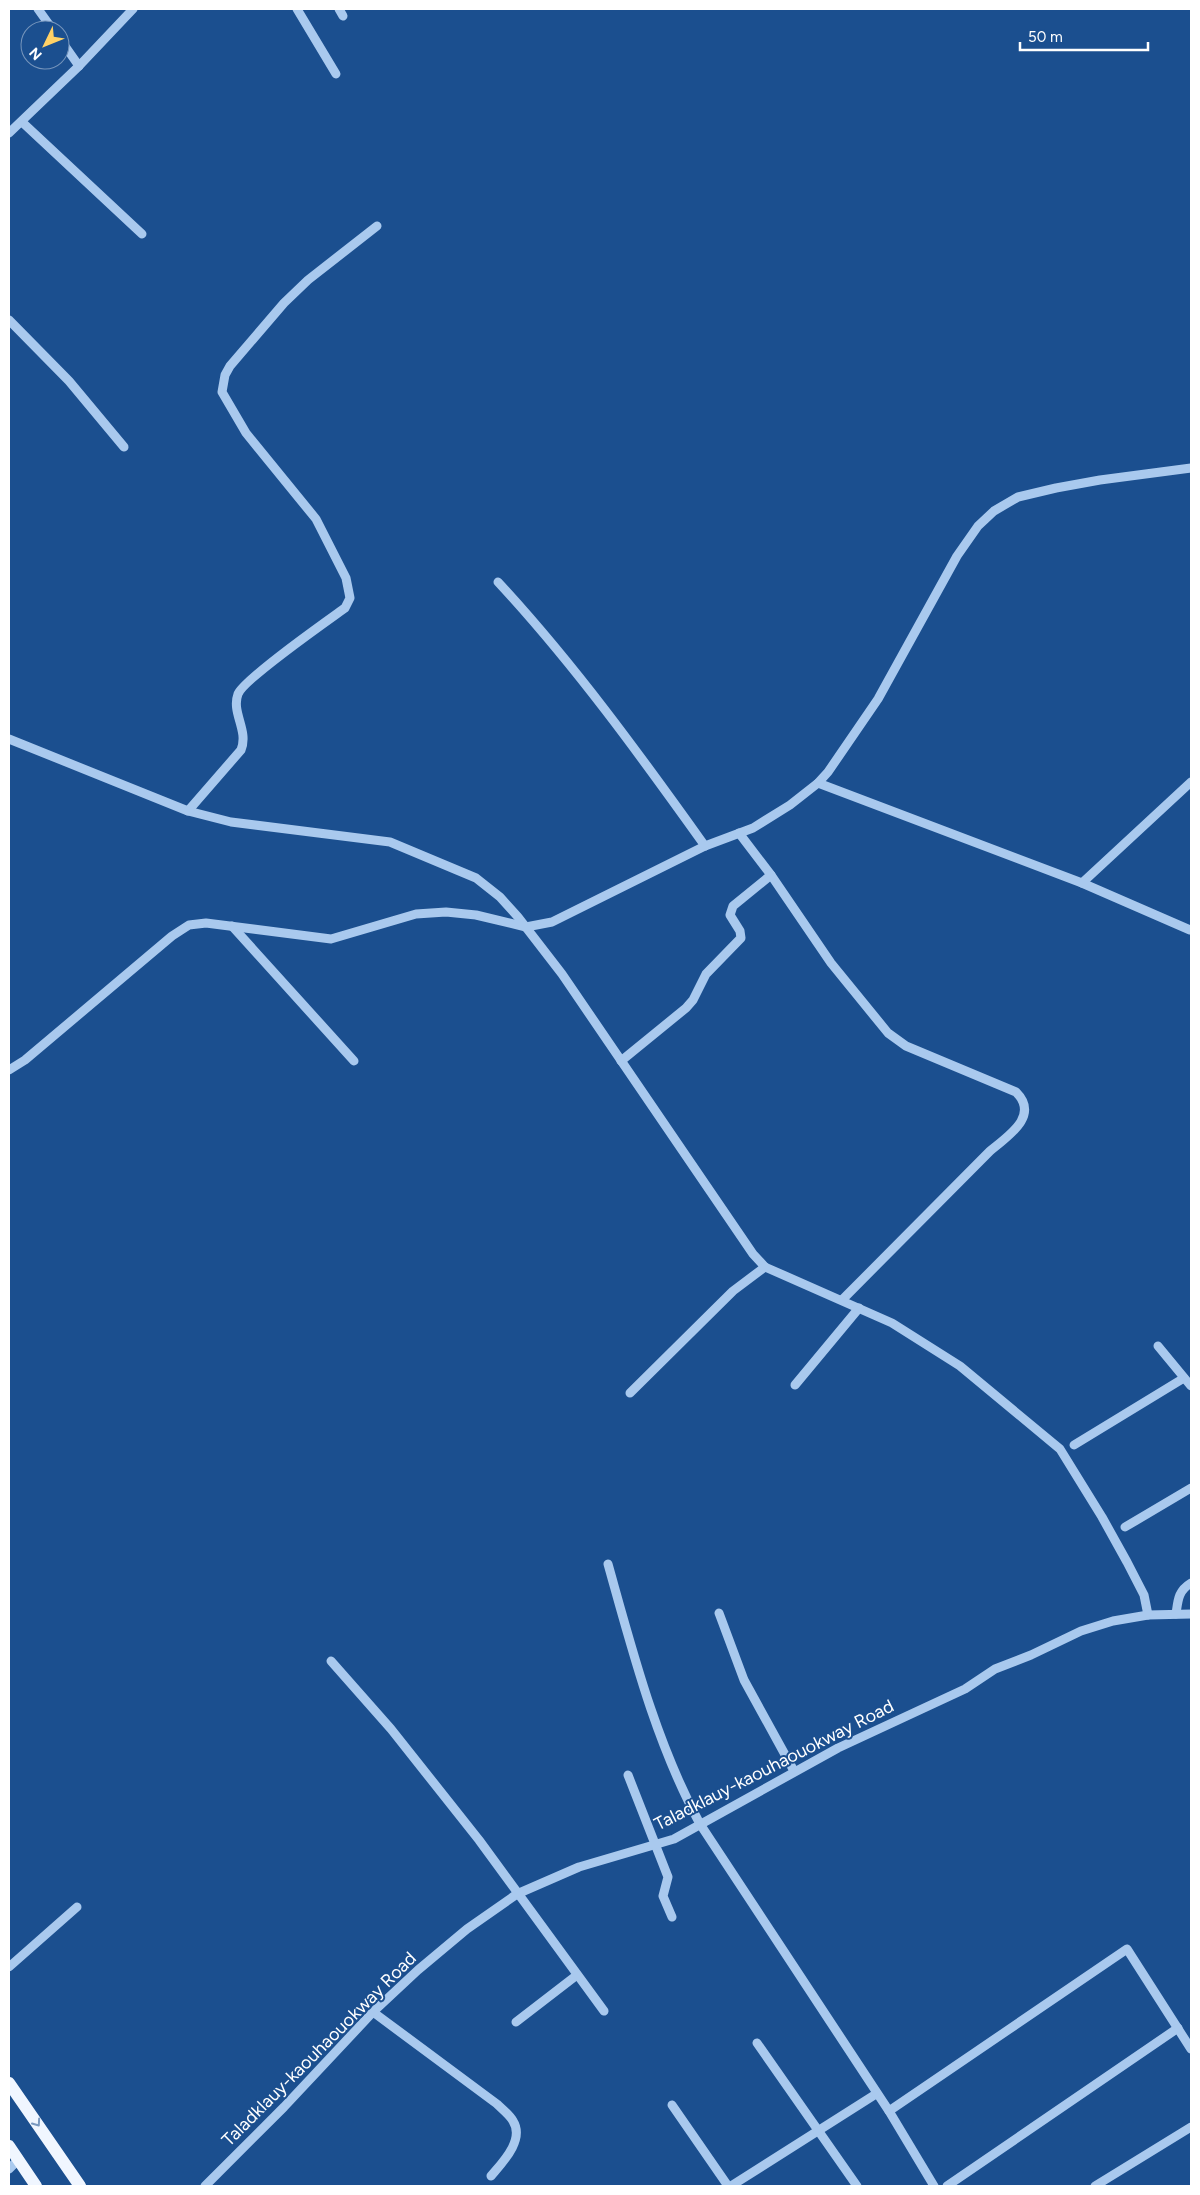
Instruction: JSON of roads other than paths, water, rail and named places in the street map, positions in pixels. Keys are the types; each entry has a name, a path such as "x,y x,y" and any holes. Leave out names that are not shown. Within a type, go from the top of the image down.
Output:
{"main road":[{"path":"9,2083 73,2173 80,2186"},
{"path":"9,2146 36,2186"}],"street":[{"path":"38,9 46,20"},
{"path":"9,133 79,66 133,9"},
{"path":"297,9 336,74"},
{"path":"70,53 79,66"},
{"path":"22,122 142,234"},
{"path":"188,811 241,750 245,741 237,707 238,692 253,678 346,608 350,598 346,578 316,519 246,433 222,392 225,375 230,366 290,297 308,280 378,226"},
{"path":"9,320 69,381 124,447"},
{"path":"9,1070 25,1060 172,936 189,925 206,923 331,939 416,914 446,912 476,914 526,927 552,922 705,846 753,828 776,815 818,783 846,746 878,698 957,556 978,526 994,511 1018,497 1056,488 1191,468"},
{"path":"498,582 544,631 656,777 705,846"},
{"path":"9,739 188,811 230,822 390,842 476,878 500,897 562,974 754,1254 765,1267 892,1323 960,1366 1060,1449 1127,1562 1144,1595 1148,1615"},
{"path":"1082,883 1191,782"},
{"path":"818,783 1082,883 1190,930"},
{"path":"739,833 771,874 831,963 888,1033 906,1046 1016,1092 1025,1106 1024,1115 1013,1132 990,1150 842,1300"},
{"path":"621,1061 686,1008 693,1000 706,974 741,938 740,931 730,916 733,906 771,874"},
{"path":"232,926 354,1061"},
{"path":"630,1392 727,1297 765,1267"},
{"path":"796,1386 859,1308"},
{"path":"1158,1346 1191,1386"},
{"path":"1074,1445 1184,1378"},
{"path":"1125,1527 1191,1488"},
{"path":"608,1564 639,1676 686,1799 700,1824 889,2112 934,2186"},
{"path":"1176,1614 1178,1597 1184,1587 1191,1583"},
{"path":"718,1613 744,1680 794,1771"},
{"name":"Taladklauy-kaouhaouokway Road","path":"205,2186 284,2107 373,2012 418,1970 467,1929 517,1894 579,1867 674,1839 838,1748 965,1689 996,1669 1031,1655 1081,1630 1113,1621 1148,1615 1191,1614"},
{"path":"331,1661 397,1736 479,1840 604,2011"},
{"path":"628,1775 668,1877 663,1896 672,1917"},
{"path":"9,1966 77,1907"},
{"path":"889,2112 1127,1949 1191,2049"},
{"path":"516,2022 577,1974"},
{"path":"373,2012 497,2104 514,2122 516,2136 510,2153 491,2176"},
{"path":"947,2186 1178,2028"},
{"path":"757,2043 857,2186"},
{"path":"672,2105 729,2186 876,2094"},
{"path":"1095,2186 1191,2127"},
{"path":"9,2169 19,2159"}]}
